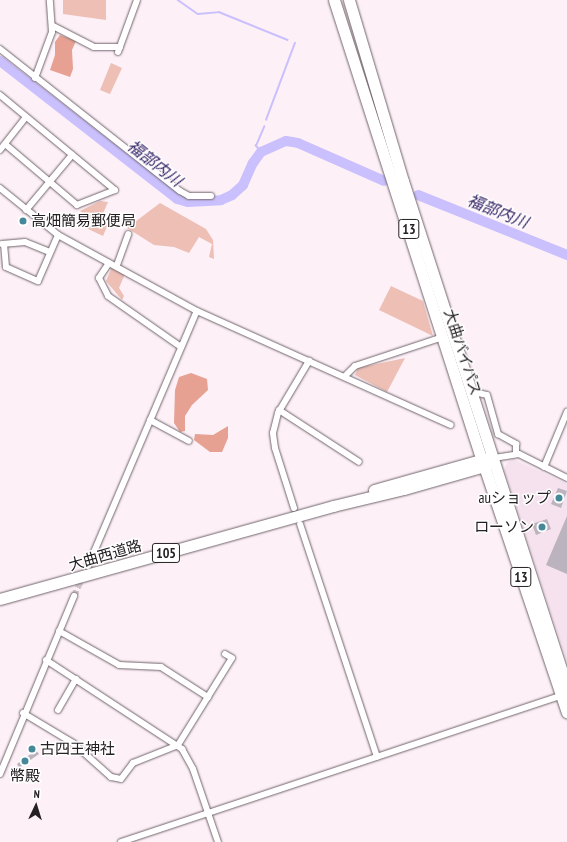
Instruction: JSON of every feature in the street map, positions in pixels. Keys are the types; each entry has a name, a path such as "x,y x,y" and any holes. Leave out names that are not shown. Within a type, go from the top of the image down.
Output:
{"highway":[{"name":"大曲バイパス","path":"334,0 483,462 565,692"},
{"name":"大曲バイパス","path":"349,0 404,181 494,458 565,692 567,712"},
{"name":"大曲西道路","path":"0,599 333,506 416,476 483,462 494,458"}],"street":[{"path":"35,78 53,26 50,0"},
{"path":"53,26 94,47 119,49 137,0"},
{"path":"0,49 180,191 189,196 211,196"},
{"path":"0,95 115,190 77,205 4,144"},
{"path":"0,150 26,117"},
{"path":"26,210 72,155"},
{"path":"0,188 58,234 109,263 117,265 197,311 452,425"},
{"path":"50,252 25,242 2,244 6,267 38,281 58,234"},
{"path":"117,265 128,234"},
{"path":"109,263 99,278 108,296 181,347"},
{"path":"88,566 197,311"},
{"path":"345,376 355,366 443,337"},
{"path":"294,508 275,448 273,432 279,410 309,361"},
{"path":"473,392 487,395 498,434 516,444 516,454"},
{"path":"279,410 360,462"},
{"path":"544,467 567,412"},
{"path":"150,420 189,441"},
{"path":"494,458 516,454 567,478"},
{"path":"300,524 377,757"},
{"path":"0,774 23,713 74,596"},
{"path":"58,631 119,665 161,667 208,697"},
{"path":"23,713 73,743 114,778 124,777 131,765 143,758 178,745 232,658 225,654"},
{"path":"46,660 178,745 193,768 218,842"},
{"path":"58,710 76,679"},
{"path":"121,842 377,757 565,692"}],"shaded area":[{"path":"63,0 106,0 106,20 63,14"},
{"path":"60,35 76,41 72,50 73,69 70,77 50,70 55,55 55,42"},
{"path":"111,63 122,68 110,94 100,90"},
{"path":"100,201 108,202 101,218 109,222 103,236 84,227 88,217 80,211"},
{"path":"160,203 206,229 213,240 214,259 209,257 212,244 199,237 189,253 174,247 154,245 127,228"},
{"path":"112,267 125,274 119,288 124,296 122,300 106,281"},
{"path":"391,286 423,301 433,336 379,310"},
{"path":"405,358 387,392 355,375 358,368"},
{"path":"191,373 207,379 208,390 192,405 185,416 185,431 180,432 174,423 175,390 179,377"},
{"path":"228,426 228,438 222,452 210,452 194,440 195,434 213,435"},
{"path":"513,459 567,484 567,662 504,470 507,463"}],"building":[{"name":"auショップ","path":"558,488 567,491 561,508 551,504"},
{"path":"567,516 567,574 546,565"},
{"name":"ローソン","path":"547,519 551,529 536,535 532,524"},
{"path":"36,750 39,754 19,768 17,764"}],"waterway":[{"path":"178,0 198,14 219,12 288,40"},
{"path":"266,120 295,43"},
{"name":"福部内川","path":"0,61 177,199 188,202 221,200 232,195 243,185 253,163 261,152 286,141 298,143 384,181"},
{"path":"261,152 256,146 264,127"},
{"name":"福部内川","path":"418,195 567,255"}],"tunnel":[{"path":"74,596 84,575"}],"place":[{"name":"高畑簡易郵便局","path":"23,221"},
{"name":"auショップ","path":"559,498"},
{"name":"ローソン","path":"542,527"},
{"name":"古四王神社","path":"32,749"},
{"name":"幣殿","path":"25,761"}]}
